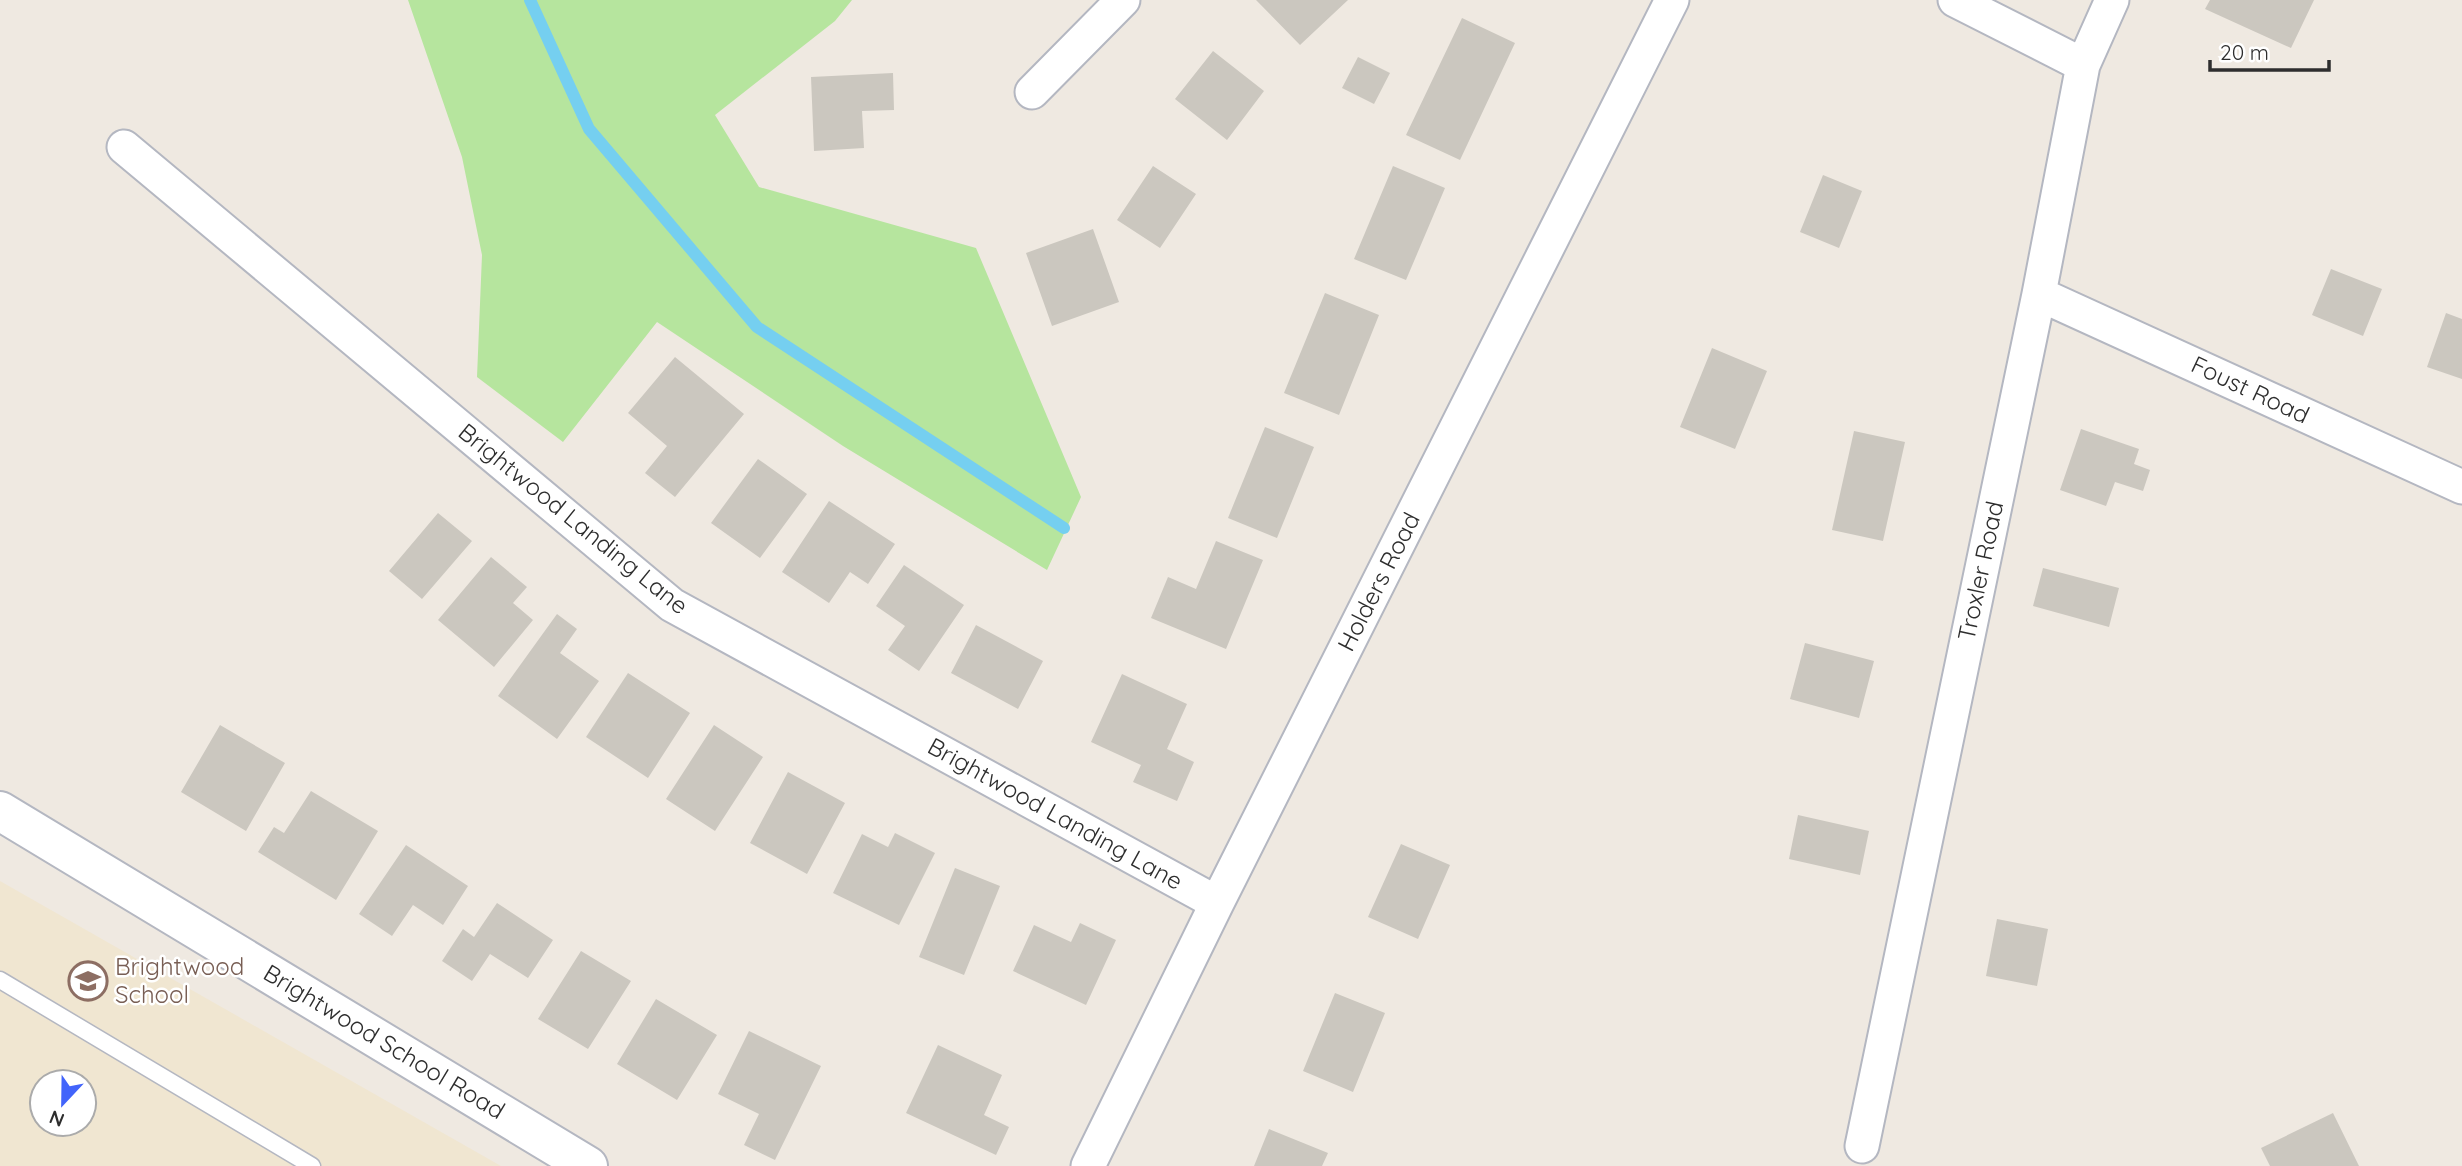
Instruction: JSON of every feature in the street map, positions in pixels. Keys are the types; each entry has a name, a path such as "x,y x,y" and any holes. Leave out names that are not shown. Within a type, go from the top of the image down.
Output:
{"main road":[{"name":"Brightwood School Road","path":"0,811 588,1166"}],"street":[{"path":"1032,92 1123,0"},
{"name":"Holders Road","path":"1088,1166 1217,903 1672,0"},
{"path":"1955,0 2083,65"},
{"name":"Troxler Road","path":"1862,1146 2039,294 2083,65 2112,0"},
{"name":"Brightwood Landing Lane","path":"124,147 672,604 1217,903"},
{"name":"Foust Road","path":"2039,294 2462,487"}],"lane":[{"path":"0,980 312,1166"}],"shaded area":[{"name":"Brightwood School","path":"0,881 501,1166 0,1166"}],"green space":[{"path":"408,0 852,0 835,21 715,115 759,187 976,248 1081,497 1047,570 843,446 657,322 563,442 477,377 482,255 462,157"}],"building":[{"path":"1256,0 1348,0 1300,45"},
{"path":"2210,0 2314,0 2291,48 2205,9"},
{"path":"1462,18 1515,43 1460,160 1406,135"},
{"path":"1213,51 1264,91 1227,140 1175,99"},
{"path":"1358,57 1390,73 1374,104 1342,88"},
{"path":"893,73 894,110 862,111 864,148 814,151 811,77"},
{"path":"1153,166 1196,194 1160,248 1117,220"},
{"path":"1393,166 1445,188 1406,280 1354,259"},
{"path":"1823,175 1862,191 1839,248 1800,232"},
{"path":"1093,229 1119,302 1052,326 1026,253"},
{"path":"2331,269 2382,289 2363,336 2312,315"},
{"path":"1325,293 1379,315 1339,415 1284,393"},
{"path":"2446,313 2462,319 2462,379 2427,367"},
{"path":"1712,348 1767,371 1735,449 1680,427"},
{"path":"675,357 744,414 675,497 645,473 667,446 628,413"},
{"path":"1265,427 1314,447 1277,538 1228,518"},
{"path":"2081,429 2139,449 2134,464 2150,470 2143,491 2115,482 2106,506 2060,490"},
{"path":"1854,431 1905,442 1883,541 1832,530"},
{"path":"758,459 807,494 760,558 711,523"},
{"path":"829,501 895,544 868,584 850,572 829,603 782,572"},
{"path":"438,513 472,541 422,599 389,571"},
{"path":"1216,541 1263,560 1226,649 1151,618 1168,577 1196,589"},
{"path":"491,557 527,587 513,603 533,620 494,667 438,620"},
{"path":"904,565 964,605 919,671 888,650 905,626 876,606"},
{"path":"2043,568 2119,588 2109,627 2033,606"},
{"path":"557,614 577,629 560,653 599,681 557,739 498,696"},
{"path":"976,625 1043,661 1018,709 951,673"},
{"path":"1805,643 1874,661 1859,718 1790,699"},
{"path":"628,673 690,713 648,778 586,737"},
{"path":"1122,674 1187,704 1167,749 1194,762 1177,801 1133,782 1141,765 1091,742"},
{"path":"220,725 285,763 246,831 181,792"},
{"path":"714,725 763,757 715,831 666,799"},
{"path":"788,772 845,803 807,874 750,843"},
{"path":"311,791 378,831 336,900 258,852 274,827 284,833"},
{"path":"1798,815 1869,831 1860,875 1789,859"},
{"path":"895,833 935,853 899,925 833,893 862,834 888,847"},
{"path":"1401,844 1450,865 1418,939 1368,917"},
{"path":"406,845 468,886 443,925 413,905 392,936 359,914"},
{"path":"955,868 1000,886 964,975 919,957"},
{"path":"497,903 553,940 528,978 490,954 472,981 442,961 463,929 474,937"},
{"path":"1997,919 2048,929 2037,986 1986,976"},
{"path":"1080,923 1116,940 1086,1005 1013,971 1034,925 1071,942"},
{"path":"581,951 631,981 588,1049 538,1019"},
{"path":"1335,993 1385,1013 1353,1092 1303,1071"},
{"path":"656,999 717,1035 677,1100 617,1064"},
{"path":"749,1031 821,1066 775,1160 744,1145 759,1114 718,1094"},
{"path":"938,1045 1002,1075 984,1115 1009,1127 996,1155 906,1113"},
{"path":"2333,1113 2359,1166 2270,1166 2261,1148"},
{"path":"1269,1129 1328,1153 1322,1166 1254,1166"}],"waterway":[{"path":"530,0 589,129 757,327 1064,528"}],"place":[{"name":"Brightwood School","path":"88,981"}]}
